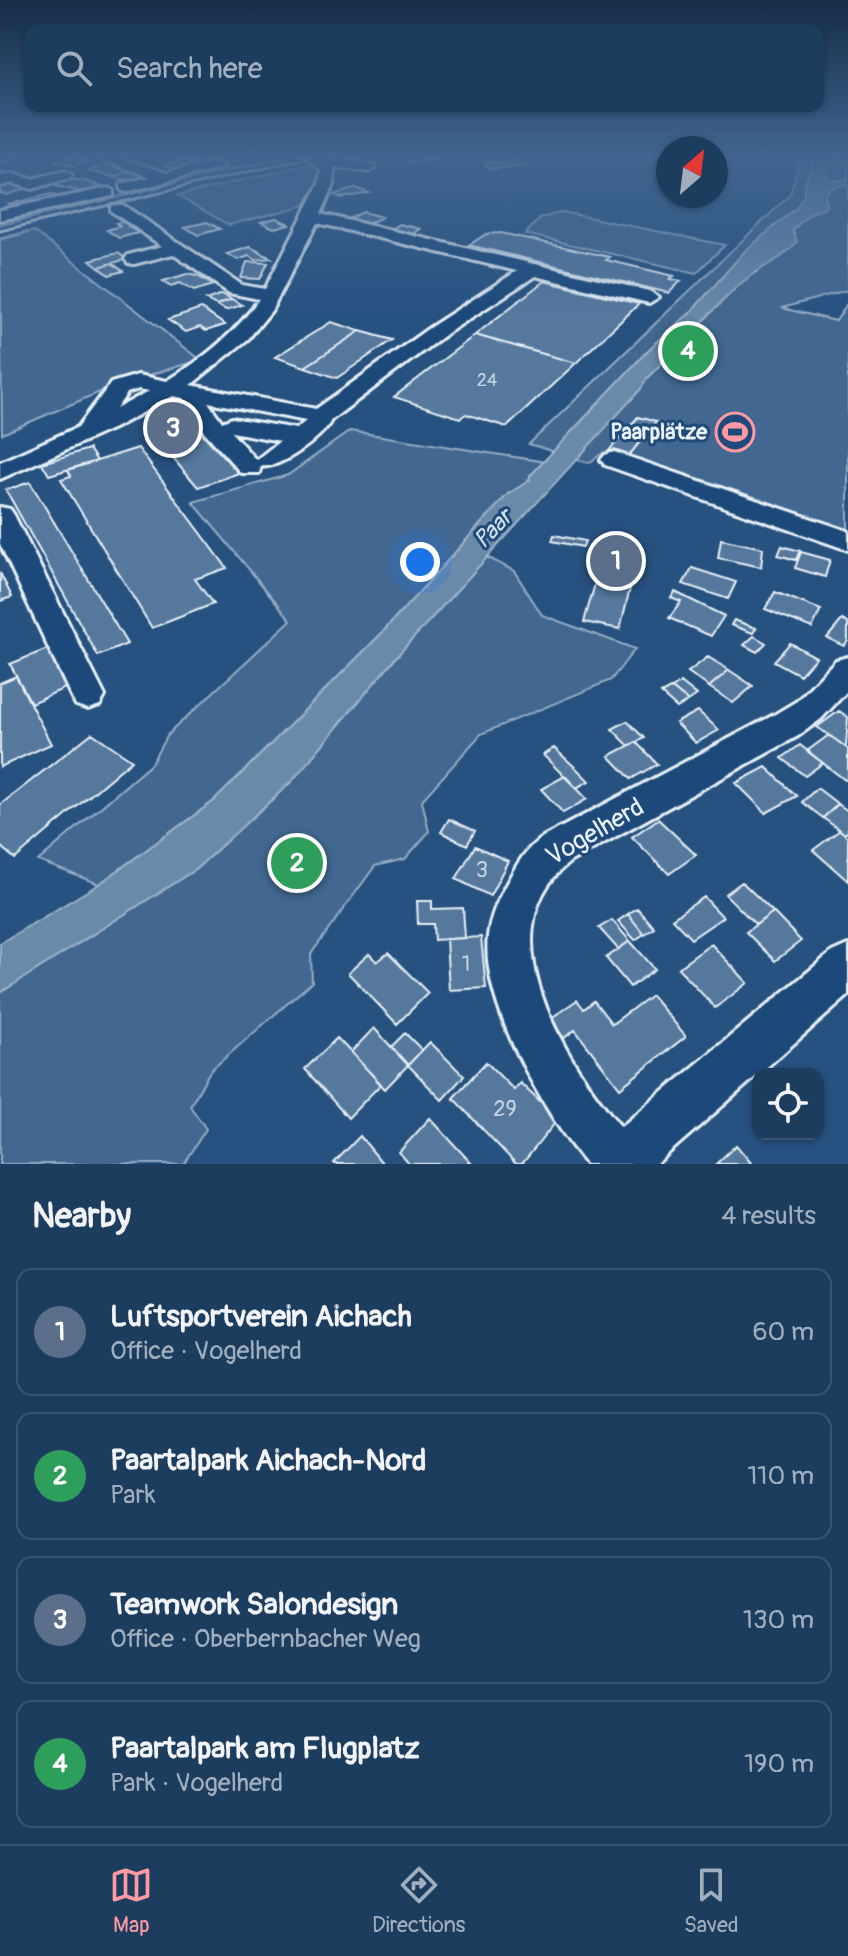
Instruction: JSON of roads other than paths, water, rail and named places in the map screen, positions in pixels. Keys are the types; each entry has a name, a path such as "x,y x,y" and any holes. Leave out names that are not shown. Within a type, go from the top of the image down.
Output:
{"street":[{"path":"0,215 50,208"},
{"path":"123,208 236,289 270,296"},
{"path":"0,471 136,409 171,387 243,331 270,296 315,208"},
{"path":"312,217 649,297"},
{"path":"134,259 176,248"},
{"path":"196,393 195,400 210,423 259,464 302,437 317,425 320,417 436,332 533,269"},
{"path":"171,387 320,417"},
{"path":"232,425 302,437"},
{"path":"614,460 848,541"},
{"path":"0,515 88,696"},
{"name":"Vogelherd","path":"618,1164 588,1127 531,1032 512,965 509,938 516,906 541,861 785,726 809,710 848,669"},
{"path":"618,1164 848,967"}],"water":[{"name":"Paar","path":"796,208 823,208 809,214 793,230 797,242 791,249 738,286 647,378 641,389 395,658 292,781 196,869 0,993 0,943 99,884 214,801 382,633 508,494 530,480 530,476 649,349 691,312 744,252"}],"waterway":[{"path":"0,225 70,208"},
{"path":"0,239 27,232"}],"railway":[{"path":"0,231 95,208"}],"place":[{"name":"Paartalpark am Flugplatz","path":"688,351"},
{"name":"Teamwork Salondesign","path":"173,428"},
{"name":"Paarplätze","path":"735,432"},
{"name":"Luftsportverein Aichach","path":"616,561"},
{"name":"Paartalpark Aichach-Nord","path":"297,863"}]}
